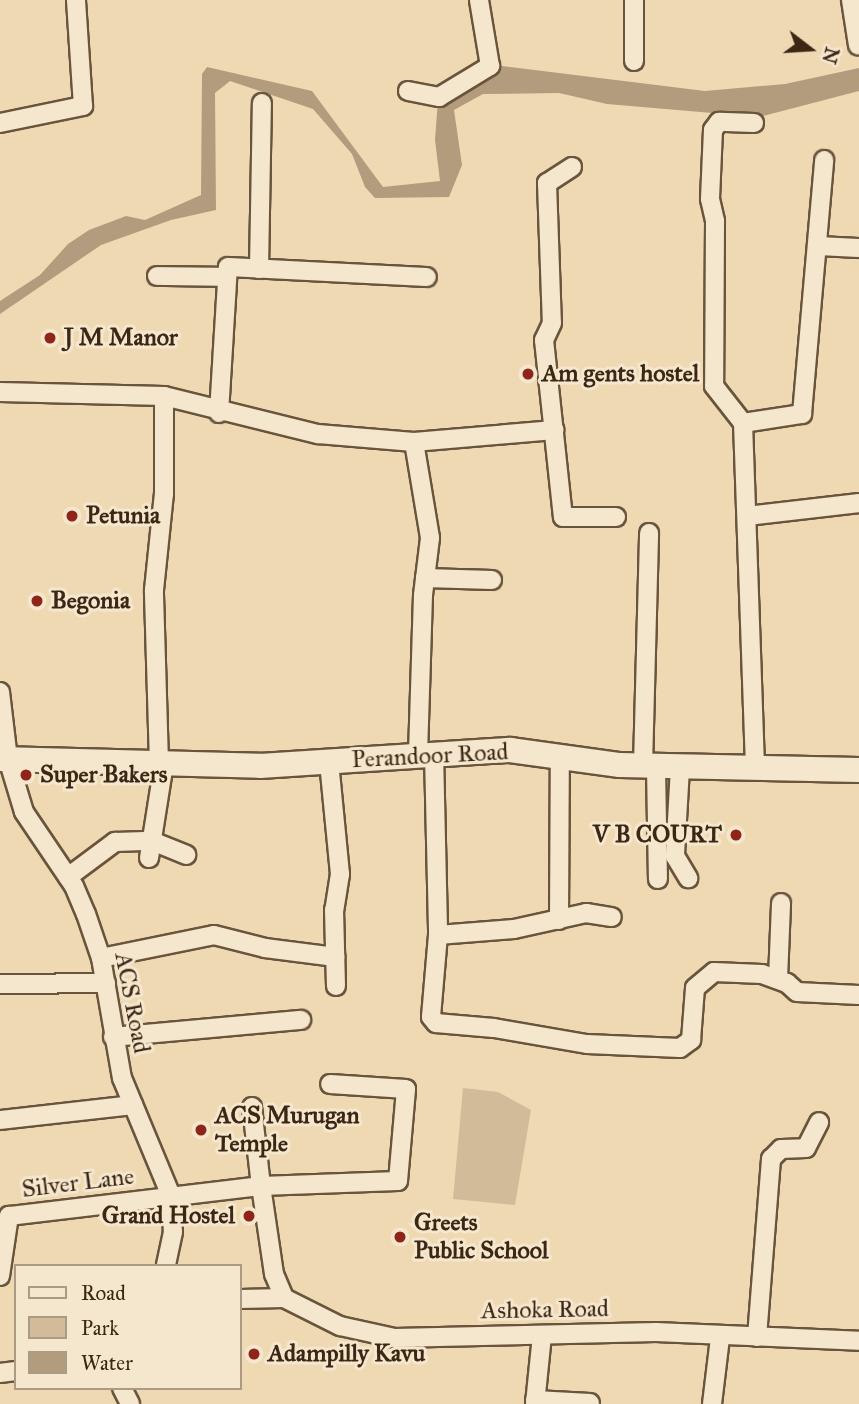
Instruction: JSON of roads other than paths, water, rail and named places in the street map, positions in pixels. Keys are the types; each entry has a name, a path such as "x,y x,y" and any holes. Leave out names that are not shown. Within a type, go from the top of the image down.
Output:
{"main road":[{"name":"Perandoor Road","path":"4,759 162,763 329,762 426,753 510,750 660,767 859,770"}],"street":[{"path":"0,123 83,106 76,0"},
{"path":"408,91 439,97 490,66 479,0"},
{"path":"634,0 634,61"},
{"path":"851,0 858,45"},
{"path":"260,269 262,103"},
{"path":"754,123 719,122 710,142 710,199 715,221 714,386 743,423 755,769"},
{"path":"743,423 802,414 824,160"},
{"path":"572,167 547,183 552,323 544,340 563,517 616,517"},
{"path":"818,246 859,247"},
{"path":"219,413 228,267 427,277"},
{"path":"157,276 227,277"},
{"path":"0,393 164,396 219,413 318,434 414,442 554,430"},
{"path":"151,849 162,763 154,590 164,494 164,396"},
{"path":"414,442 430,538 425,578 426,753 438,935 430,1017 436,1023 494,1028 587,1044 680,1048 691,1040 695,988 706,975 762,974 778,979 797,992 859,995"},
{"path":"747,516 859,503"},
{"path":"649,533 660,767 658,879"},
{"path":"425,578 492,580"},
{"name":"ACS Road","path":"0,692 4,759 24,812 68,877 101,958 113,1037 133,1105 171,1196 173,1232 166,1264"},
{"path":"559,920 560,757"},
{"path":"329,762 341,874 334,911 336,986"},
{"path":"660,767 675,856 688,878"},
{"path":"68,877 115,842 186,855"},
{"path":"778,979 781,904"},
{"path":"438,935 559,920 586,913 612,917"},
{"path":"101,958 214,935 265,948 335,957"},
{"path":"0,984 106,983"},
{"path":"113,1037 301,1020"},
{"path":"171,1196 261,1186 398,1181 406,1089 330,1084"},
{"path":"0,1119 133,1105"},
{"path":"252,1107 274,1273 284,1298"},
{"path":"757,1337 771,1160 781,1149 806,1148 819,1122"},
{"name":"Silver Lane","path":"0,1276 9,1216 171,1196"},
{"name":"Ashoka Road","path":"242,1299 284,1298 340,1326 396,1338 656,1332 720,1338 859,1341"},
{"path":"542,1335 535,1402 590,1403"},
{"path":"712,1404 720,1338"}],"water":[{"path":"502,66 705,91 785,84 859,68 859,91 759,117 607,104 559,93 483,94 454,110 462,165 449,197 375,198 365,187 352,154 313,109 230,81 215,93 216,210 171,220 101,245 0,314 0,301 40,275 68,244 89,230 126,216 145,220 201,195 202,74 207,67 312,91 383,187 440,181 435,140 438,99"}],"place":[{"name":"J M Manor","path":"50,338"},
{"name":"Am gents hostel","path":"528,374"},
{"name":"Petunia","path":"72,516"},
{"name":"Begonia","path":"37,601"},
{"name":"Super Bakers","path":"26,775"},
{"name":"V B COURT","path":"736,835"},
{"name":"ACS Murugan Temple","path":"201,1130"},
{"name":"Grand Hostel","path":"249,1216"},
{"name":"Greets Public School","path":"400,1237"},
{"name":"Adampilly Kavu","path":"254,1354"}]}
